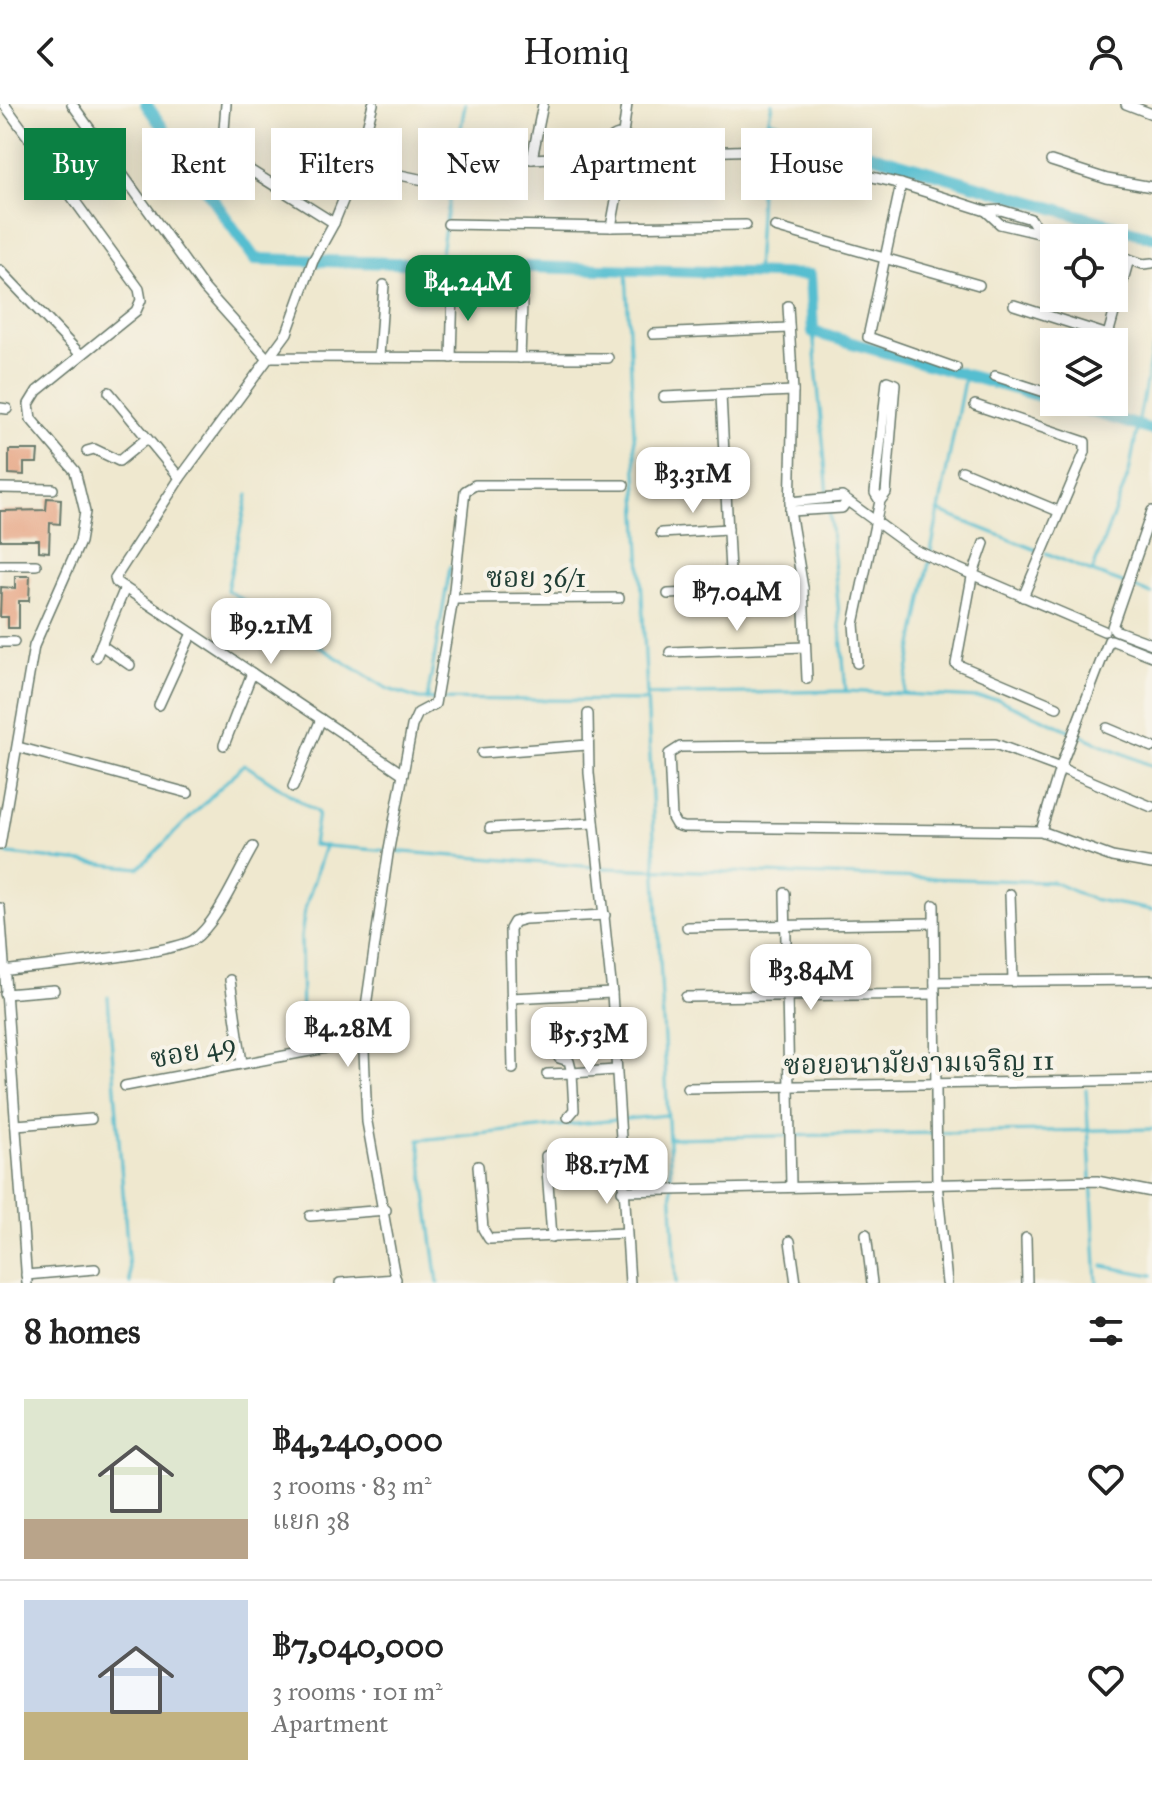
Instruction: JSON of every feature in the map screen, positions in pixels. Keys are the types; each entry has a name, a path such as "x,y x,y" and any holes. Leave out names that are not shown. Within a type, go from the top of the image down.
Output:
{"street":[{"path":"0,844 34,646 80,542 85,512 75,471 31,419 29,404 37,391 136,311 141,300 139,289 4,104"},
{"path":"72,104 204,288 266,357 608,358"},
{"path":"226,104 223,143 229,157 334,223"},
{"path":"367,128 373,104"},
{"path":"532,159 543,104"},
{"path":"624,128 627,104"},
{"path":"1126,104 1152,114"},
{"path":"725,151 784,155 901,184 986,211 1001,210 1031,219 1039,232"},
{"path":"528,158 544,159"},
{"path":"1051,161 1107,179 1152,187"},
{"path":"901,184 868,337 956,368"},
{"path":"343,200 312,263 287,333 266,357 180,478 115,578 125,588 403,774"},
{"path":"611,227 616,200"},
{"path":"986,211 1000,224 1024,232 1039,232"},
{"path":"448,224 611,227 746,225"},
{"path":"775,227 979,285"},
{"path":"1110,328 1129,259 1148,263 1152,275"},
{"path":"0,270 80,354"},
{"path":"379,357 384,285"},
{"path":"451,358 453,287"},
{"path":"520,358 522,302"},
{"path":"1014,305 1079,328"},
{"path":"788,306 793,391 790,506 803,588 807,679"},
{"path":"653,334 789,328"},
{"path":"995,376 1040,390"},
{"path":"857,663 854,624 880,501 886,493 895,384 887,381 875,493 880,501"},
{"path":"664,397 793,391"},
{"path":"109,392 180,478"},
{"path":"721,395 731,591"},
{"path":"975,405 1085,442 1085,452 1044,541 1023,597"},
{"path":"87,451 100,451 119,461 146,439"},
{"path":"663,466 724,461"},
{"path":"962,471 1058,511"},
{"path":"340,1283 396,1281 386,1210 367,1122 363,1041 367,991 390,842 414,719 435,704 453,599 465,491 475,485 624,485"},
{"path":"0,488 53,489"},
{"path":"790,506 824,497 844,502 915,550 1110,634 1152,656"},
{"path":"790,506 827,508 844,502"},
{"path":"1041,831 1071,737 1148,536 1152,511"},
{"path":"661,533 728,529"},
{"path":"984,543 972,577 956,664 1057,707"},
{"path":"0,565 36,565"},
{"path":"96,657 125,588"},
{"path":"668,594 803,588"},
{"name":"ซอย 36/1","path":"453,599 619,598"},
{"path":"159,705 192,633"},
{"path":"1110,634 1152,644"},
{"path":"0,642 14,642"},
{"path":"101,645 130,665"},
{"path":"670,652 805,647"},
{"path":"224,745 252,673"},
{"path":"588,714 587,745 597,862 612,993 630,1283"},
{"path":"293,787 321,719"},
{"path":"1107,728 1152,747"},
{"path":"1152,807 995,744 680,747 669,754 672,818 676,825 683,827 1041,831 1112,857 1152,864"},
{"path":"482,753 587,745"},
{"path":"18,747 188,793"},
{"path":"490,828 594,823"},
{"path":"2,971 159,949 193,940 208,925 253,847"},
{"path":"785,893 791,1186"},
{"path":"1010,894 1013,981"},
{"path":"934,905 937,1183 947,1283"},
{"path":"0,908 2,971 26,1279 95,1269"},
{"path":"513,1069 510,929 514,922 605,915"},
{"path":"687,927 934,923"},
{"path":"230,980 242,1063"},
{"path":"935,982 1152,980"},
{"path":"5,994 54,990"},
{"path":"511,998 612,993"},
{"path":"686,997 935,994"},
{"name":"ซอย 49","path":"125,1086 363,1041"},
{"path":"559,1058 569,1061 572,1073 574,1110 568,1117"},
{"path":"547,1074 615,1070"},
{"name":"ซอยอนามัยงามเจริญ 11","path":"687,1088 1152,1080"},
{"path":"16,1125 91,1119"},
{"path":"546,1156 552,1237"},
{"path":"478,1166 486,1237 496,1240 626,1233"},
{"path":"622,1191 1097,1181 1152,1192"},
{"path":"310,1216 386,1210"},
{"path":"866,1234 872,1283"},
{"path":"1026,1238 1027,1283"},
{"path":"790,1241 796,1283"}],"building":[{"path":"9,450 38,450 37,463 24,463 24,475 9,474"},
{"path":"47,498 61,499 60,524 50,523 49,552 39,551 39,540 0,540 0,511 46,510"},
{"path":"15,576 30,576 29,601 19,601 19,628 8,628 8,617 0,617 1,587 15,588"}],"waterway":[{"path":"146,104 255,259 810,275 813,332 1040,396"},
{"path":"439,265 465,104"},
{"path":"756,274 762,150 772,104"},
{"path":"770,125 1152,237"},
{"path":"626,270 676,1283"},
{"path":"813,332 846,691"},
{"path":"1046,553 1092,572 1129,473 1152,350"},
{"path":"904,692 965,375"},
{"path":"1106,416 1152,430"},
{"path":"248,495 227,590 388,689 419,699 646,701"},
{"path":"938,511 1039,551"},
{"path":"427,700 450,567"},
{"path":"1092,572 1152,594"},
{"path":"646,695 846,691 997,699 1152,766"},
{"path":"0,853 139,868 244,764 318,813 313,845 595,867"},
{"path":"302,1042 301,937 305,908 325,846"},
{"path":"603,868 1053,882 1091,899 1152,910"},
{"path":"108,997 130,1283"},
{"path":"1086,1089 1097,1283"},
{"path":"438,1283 419,1140 666,1115"},
{"path":"940,1133 1152,1129"},
{"path":"669,1138 932,1133"},
{"path":"1103,1266 1152,1275"}]}
